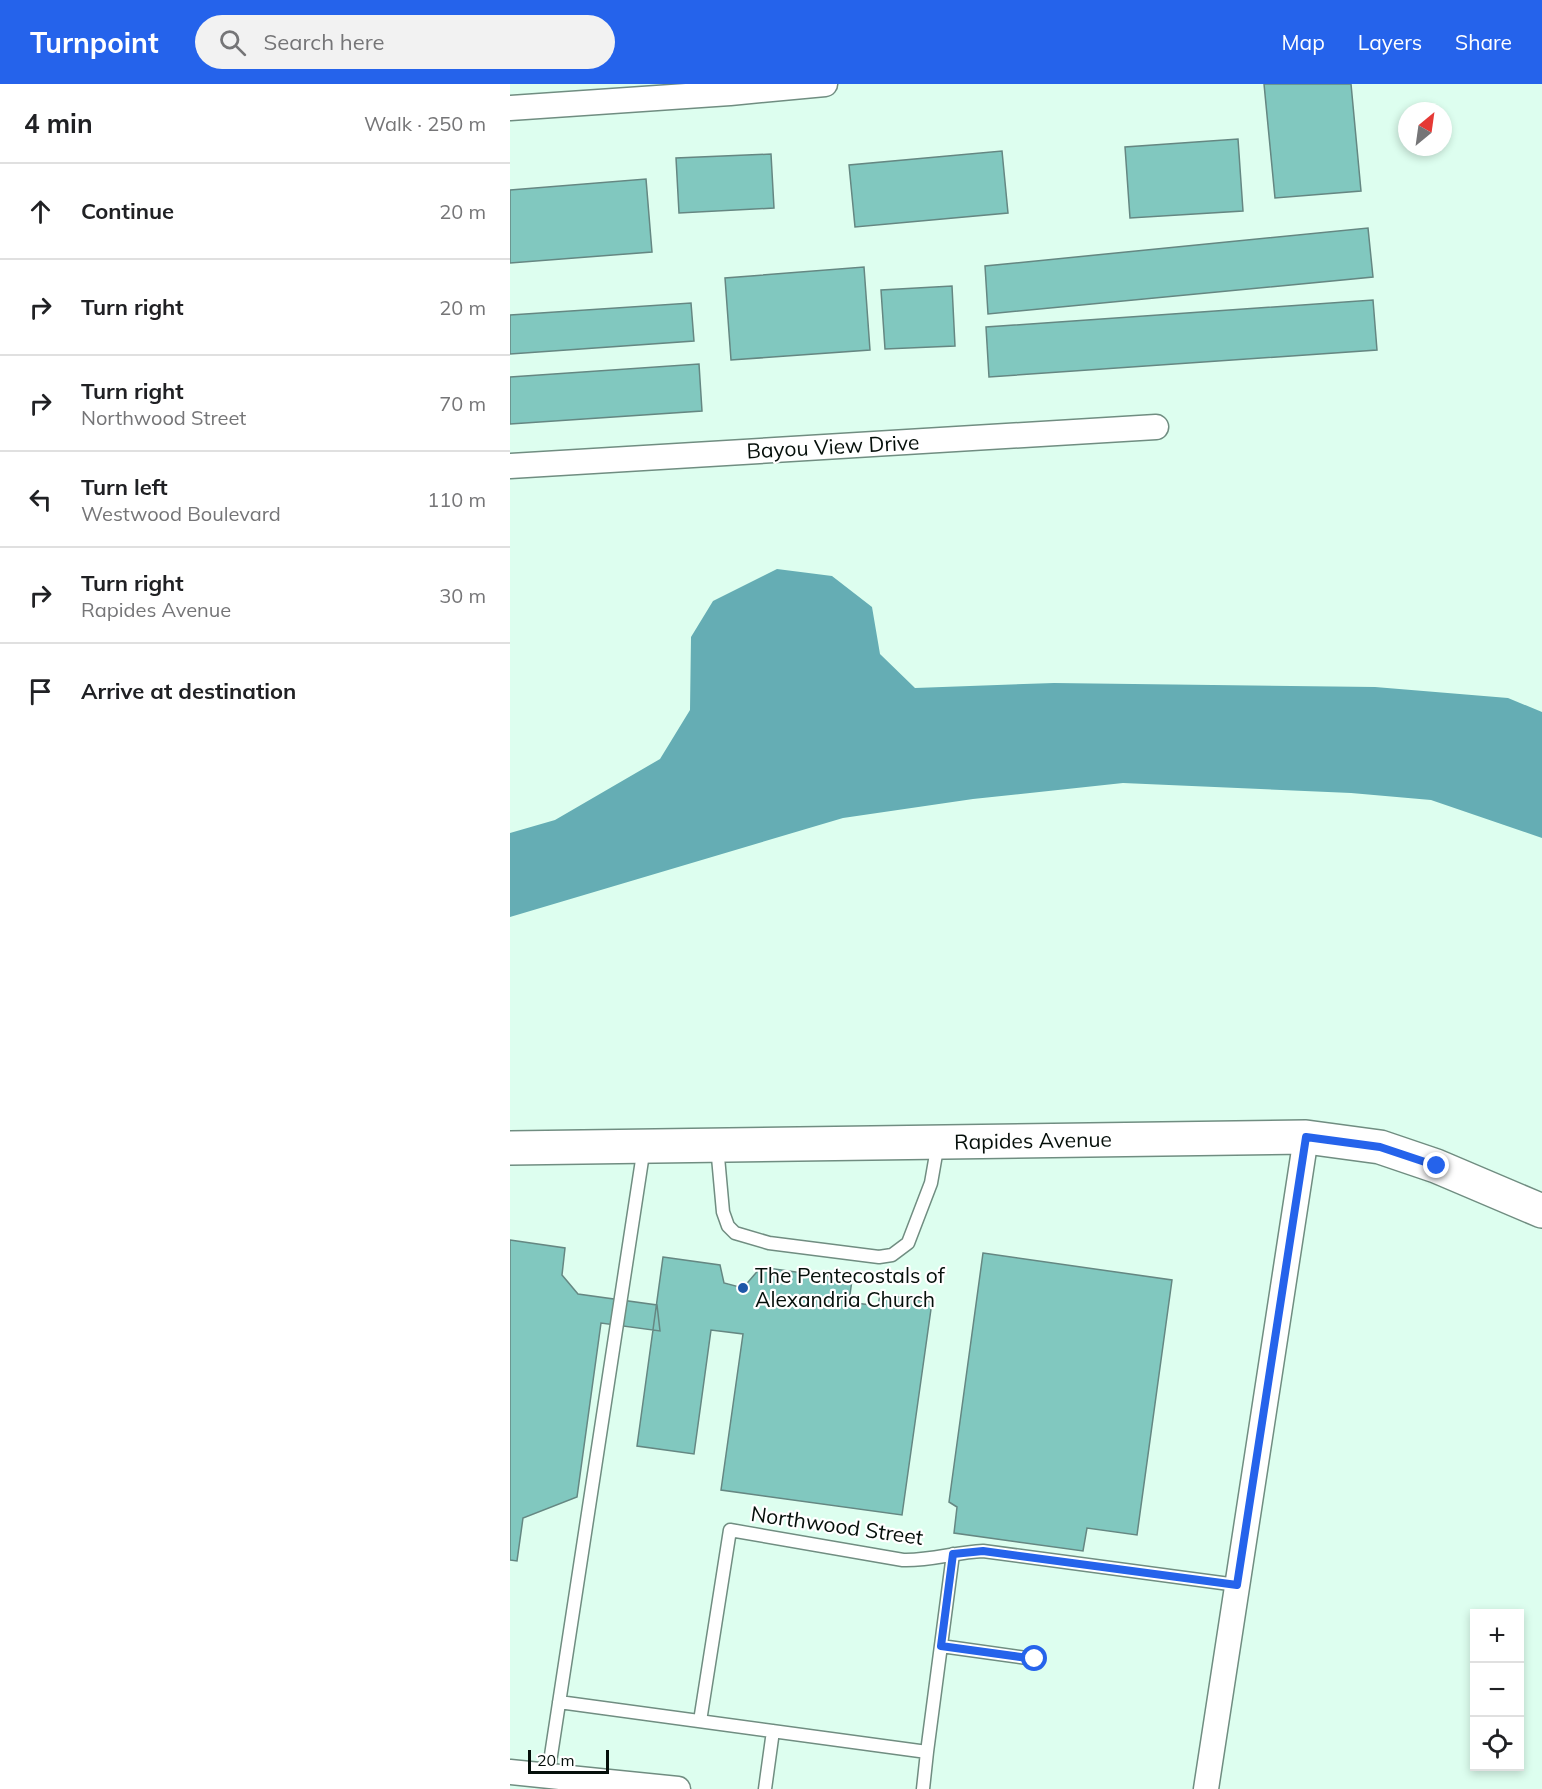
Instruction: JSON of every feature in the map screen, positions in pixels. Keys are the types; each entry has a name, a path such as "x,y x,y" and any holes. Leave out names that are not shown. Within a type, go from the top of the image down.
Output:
{"main road":[{"name":"Rapides Avenue","path":"510,1148 1306,1137 1380,1147 1437,1166 1542,1211"}],"street":[{"path":"510,108 825,84"},
{"name":"Bayou View Drive","path":"510,466 1156,427"},
{"path":"1206,1789 1306,1137"},
{"path":"510,1772 678,1789"}],"lane":[{"path":"717,1145 723,1212 728,1226 735,1233 770,1243 879,1257 892,1255 908,1243 931,1183 938,1142"},
{"path":"548,1775 644,1146"},
{"name":"Northwood Street","path":"700,1721 730,1530 903,1560 922,1561 953,1554 983,1551 1237,1585"},
{"path":"923,1789 953,1554"},
{"path":"941,1646 1035,1659"},
{"path":"559,1702 927,1752"},
{"path":"765,1789 773,1731"}],"water":[{"path":"777,569 832,576 872,607 880,654 915,688 1054,683 1375,687 1508,698 1542,712 1542,838 1431,800 1351,793 1123,783 973,799 843,818 510,917 510,833 555,820 660,759 690,710 691,637 713,601"}],"building":[{"path":"1264,84 1351,84 1361,191 1275,198"},
{"path":"1238,139 1243,211 1130,218 1125,147"},
{"path":"1002,151 1008,213 855,227 849,165"},
{"path":"771,154 774,208 679,213 676,158"},
{"path":"646,179 652,252 510,263 510,190"},
{"path":"1368,228 1373,277 988,314 985,266"},
{"path":"864,267 870,350 731,360 725,278"},
{"path":"952,286 955,346 885,349 881,290"},
{"path":"1373,300 1377,350 989,377 986,327"},
{"path":"691,303 694,341 510,354 510,315"},
{"path":"699,364 702,411 510,424 510,377"},
{"path":"510,1240 565,1248 562,1275 578,1294 657,1305 660,1331 601,1323 577,1497 523,1518 517,1561 510,1560"},
{"path":"983,1253 1172,1280 1137,1535 1087,1528 1083,1551 954,1533 957,1507 949,1502"},
{"path":"663,1257 720,1265 724,1283 743,1288 761,1267 852,1280 849,1302 878,1306 880,1294 932,1302 902,1515 721,1490 743,1334 711,1330 694,1454 637,1446"}],"place":[{"name":"The Pentecostals of Alexandria Church","path":"743,1288"}],"route":[{"path":"1035,1659 941,1646 953,1554 983,1551 1237,1585 1306,1137 1380,1147 1437,1166"}]}
